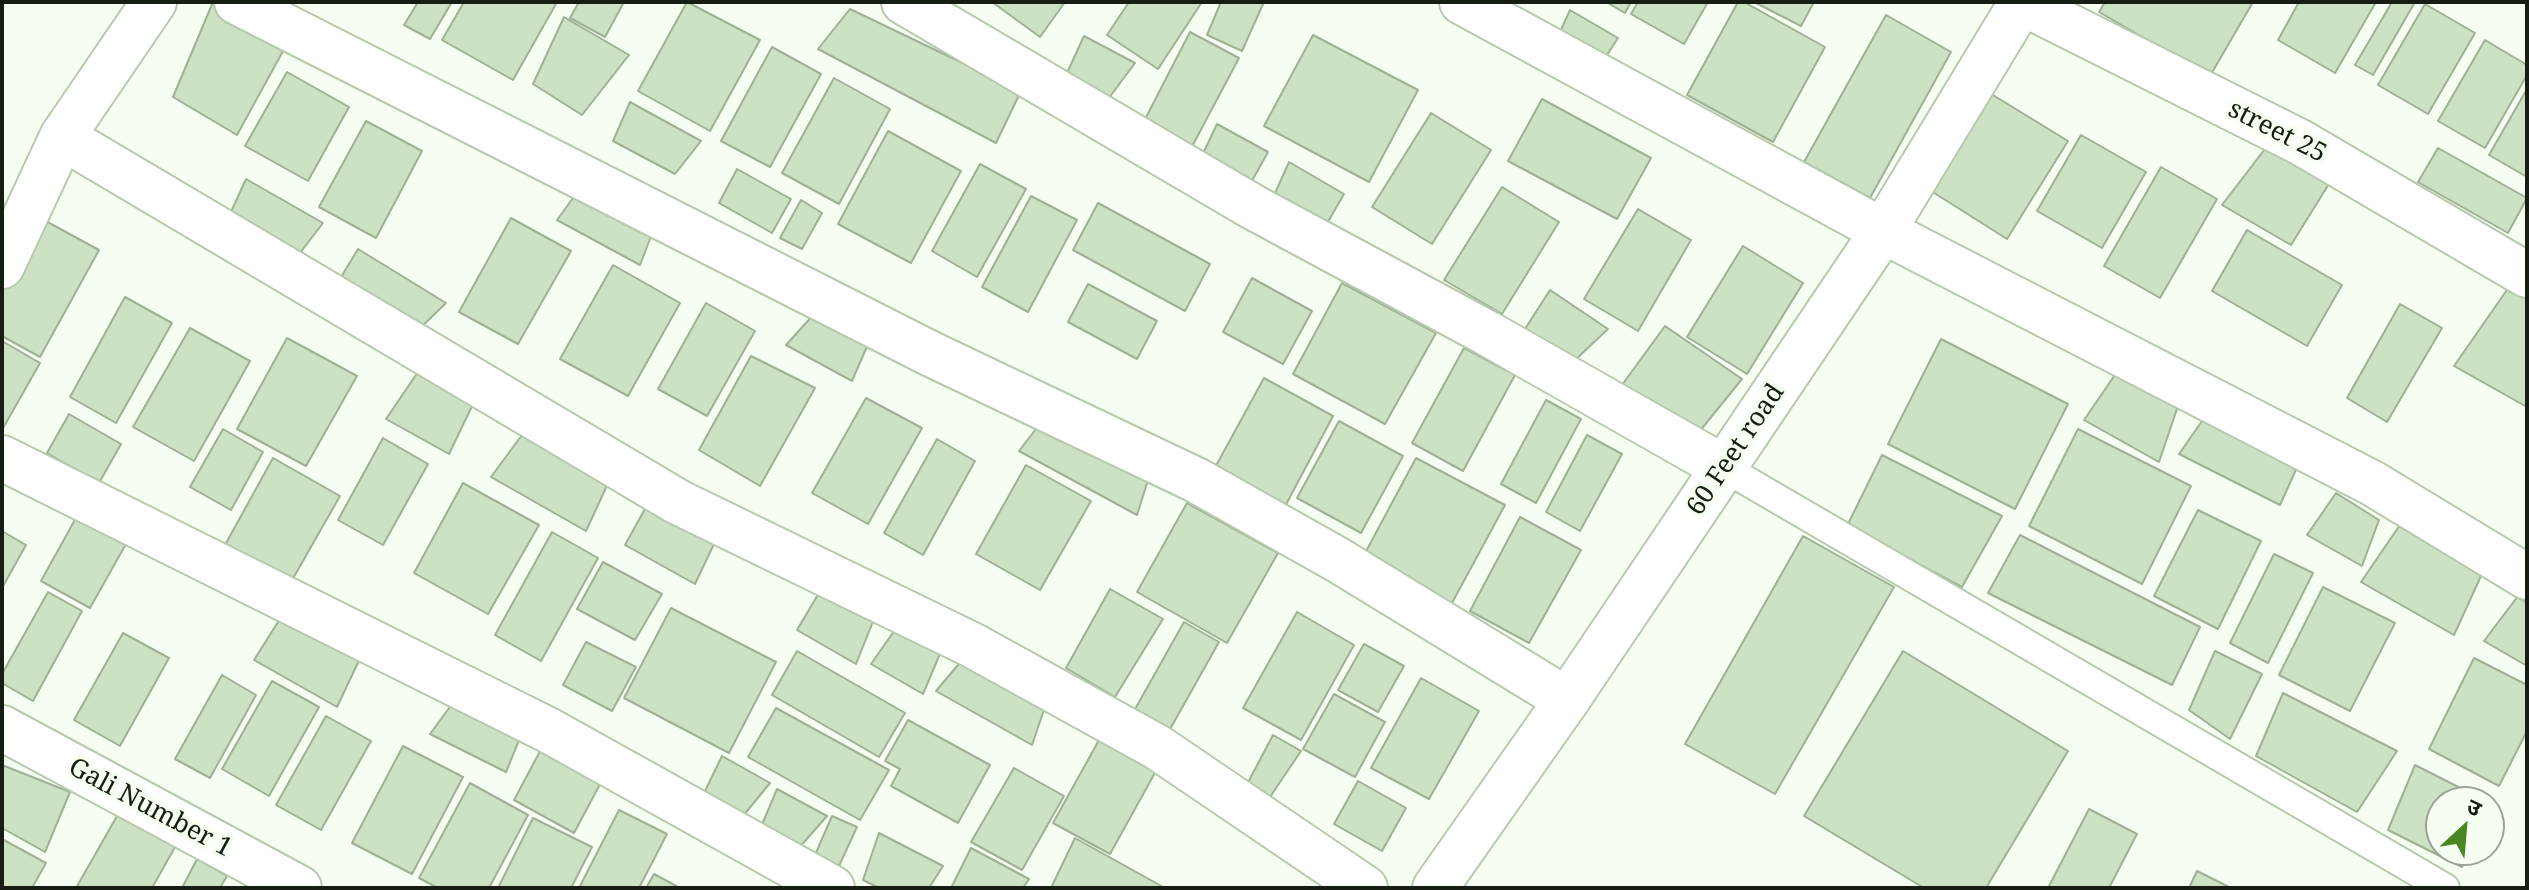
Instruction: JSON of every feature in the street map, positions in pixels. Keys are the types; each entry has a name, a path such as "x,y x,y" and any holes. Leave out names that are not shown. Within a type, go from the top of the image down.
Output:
{"street":[{"path":"2,266 62,137 154,2"},
{"path":"237,2 931,354 1196,480 1338,560 1567,700"},
{"path":"904,2 1253,207 1487,333 1723,467"},
{"path":"1462,2 1883,231 2372,483 2527,577"},
{"name":"60 Feet road","path":"1435,888 1567,700 1883,231 2022,2"},
{"name":"street 25","path":"2022,2 2300,142 2527,275"},
{"path":"62,137 678,502 972,645 1157,747 1365,888"},
{"path":"2,458 548,730 832,888"},
{"name":"Gali Number 1","path":"2,728 299,888"}],"lane":[{"path":"1723,467 2445,888"}],"building":[{"path":"213,2 288,42 237,135 173,97"},
{"path":"418,2 452,2 430,39 404,25"},
{"path":"464,2 557,2 513,80 442,40"},
{"path":"579,2 624,2 605,37 570,18"},
{"path":"687,2 760,40 710,131 638,91"},
{"path":"992,2 1065,2 1040,37"},
{"path":"1129,2 1202,2 1158,69 1107,35"},
{"path":"1221,2 1264,2 1242,51 1207,35"},
{"path":"1606,2 1631,2 1625,13"},
{"path":"1638,2 1708,2 1684,44 1631,14"},
{"path":"1738,2 1744,2 1825,47 1773,142 1687,95"},
{"path":"1754,2 1814,2 1801,26"},
{"path":"2105,2 2253,2 2210,76 2099,12"},
{"path":"2299,2 2376,2 2335,73 2278,40"},
{"path":"2392,2 2415,2 2373,75 2355,65"},
{"path":"2425,4 2475,33 2428,114 2378,85"},
{"path":"850,9 1021,91 996,143 818,49"},
{"path":"1570,10 1618,38 1598,69 1556,41"},
{"path":"1886,15 1951,52 1870,198 1804,162"},
{"path":"564,17 629,55 582,115 533,84"},
{"path":"1190,32 1239,58 1187,156 1139,131"},
{"path":"1313,35 1418,90 1369,182 1264,126"},
{"path":"1084,36 1135,63 1100,110 1061,86"},
{"path":"2485,40 2527,65 2527,75 2485,148 2438,121"},
{"path":"772,47 821,74 770,167 721,141"},
{"path":"287,72 349,107 308,181 245,146"},
{"path":"834,78 890,109 839,204 782,173"},
{"path":"2527,89 2527,177 2489,155"},
{"path":"1988,92 2068,141 2007,239 1928,189"},
{"path":"1542,99 1651,158 1617,219 1508,161"},
{"path":"630,102 701,141 675,174 613,141"},
{"path":"1431,113 1491,150 1432,244 1372,207"},
{"path":"366,121 422,151 376,238 319,207"},
{"path":"1217,124 1268,152 1248,188 1199,162"},
{"path":"888,131 961,171 911,263 838,224"},
{"path":"2081,135 2146,172 2102,248 2037,211"},
{"path":"2271,141 2332,179 2291,245 2222,205"},
{"path":"2438,148 2527,198 2508,233 2418,182"},
{"path":"1289,162 1344,194 1325,227 1271,202"},
{"path":"980,164 1026,189 977,277 932,251"},
{"path":"2161,167 2217,199 2160,298 2104,266"},
{"path":"737,169 791,199 772,233 719,203"},
{"path":"246,179 323,223 293,262 225,225"},
{"path":"581,187 655,226 640,265 557,220"},
{"path":"1502,187 1559,222 1502,314 1444,280"},
{"path":"1031,196 1077,220 1028,312 982,287"},
{"path":"801,200 822,213 802,249 780,238"},
{"path":"1098,203 1210,264 1185,311 1073,250"},
{"path":"1638,209 1691,240 1638,331 1584,299"},
{"path":"511,218 571,251 518,344 459,312"},
{"path":"42,219 99,250 40,357 2,336 2,291"},
{"path":"2247,230 2342,285 2307,346 2212,291"},
{"path":"1743,246 1803,283 1747,374 1687,337"},
{"path":"358,249 446,303 410,338 335,287"},
{"path":"613,265 680,303 628,396 560,359"},
{"path":"1252,278 1312,311 1283,364 1223,332"},
{"path":"1342,283 1436,333 1385,424 1293,374"},
{"path":"1088,284 1157,321 1137,359 1068,322"},
{"path":"2509,287 2527,296 2527,407 2454,366"},
{"path":"1550,290 1608,329 1574,361 1523,332"},
{"path":"125,297 172,323 116,423 70,397"},
{"path":"825,302 875,328 852,381 786,345"},
{"path":"706,303 755,331 707,416 658,389"},
{"path":"2400,304 2442,328 2387,422 2347,398"},
{"path":"1665,326 1742,379 1695,437 1622,385"},
{"path":"190,328 250,361 194,461 133,427"},
{"path":"287,338 357,376 306,466 237,429"},
{"path":"1941,339 2068,404 2015,509 1888,444"},
{"path":"2,341 40,363 2,430"},
{"path":"1464,348 1515,375 1463,471 1412,443"},
{"path":"751,356 815,388 760,486 699,450"},
{"path":"420,369 474,402 449,454 386,419"},
{"path":"2119,369 2179,403 2159,462 2084,420"},
{"path":"1264,378 1333,416 1282,512 1212,473"},
{"path":"866,398 922,428 868,524 812,493"},
{"path":"1546,400 1581,419 1536,503 1501,484"},
{"path":"2209,411 2299,463 2280,505 2179,454"},
{"path":"1049,412 1153,464 1137,515 1019,451"},
{"path":"69,414 121,444 99,483 47,453"},
{"path":"1339,421 1403,456 1361,533 1297,498"},
{"path":"223,429 263,452 231,510 190,487"},
{"path":"2078,429 2191,486 2142,584 2029,526"},
{"path":"522,435 610,479 586,531 491,477"},
{"path":"1587,435 1622,454 1580,531 1546,512"},
{"path":"383,438 428,464 383,545 338,520"},
{"path":"937,439 975,461 923,555 884,533"},
{"path":"1882,455 2002,516 1962,587 1847,526"},
{"path":"273,458 340,496 291,582 225,545"},
{"path":"1416,458 1505,505 1452,603 1364,555"},
{"path":"1026,465 1091,501 1040,590 976,554"},
{"path":"463,483 539,525 488,614 414,573"},
{"path":"2336,493 2379,520 2362,566 2307,535"},
{"path":"1187,503 1278,553 1227,643 1137,592"},
{"path":"82,507 131,535 90,608 41,581"},
{"path":"646,507 714,544 695,584 625,545"},
{"path":"2198,510 2261,541 2218,629 2154,596"},
{"path":"1520,517 1581,550 1529,643 1470,611"},
{"path":"2400,525 2481,576 2454,635 2361,582"},
{"path":"2,531 26,545 2,588"},
{"path":"552,532 598,558 541,661 495,635"},
{"path":"2020,535 2200,627 2172,685 1988,593"},
{"path":"1803,536 1894,587 1775,794 1685,744"},
{"path":"2274,554 2313,573 2268,663 2230,643"},
{"path":"603,562 662,594 635,640 577,609"},
{"path":"823,586 876,614 856,664 797,630"},
{"path":"2323,587 2395,623 2350,711 2279,675"},
{"path":"1110,589 1163,619 1115,697 1066,668"},
{"path":"48,592 82,611 33,701 2,683 2,674"},
{"path":"2518,596 2527,603 2527,666 2484,641"},
{"path":"671,608 776,662 729,753 624,698"},
{"path":"1297,612 1354,645 1301,740 1243,708"},
{"path":"283,614 364,650 337,707 254,660"},
{"path":"1184,622 1219,642 1169,731 1134,711"},
{"path":"899,624 942,649 923,694 871,664"},
{"path":"123,633 169,658 120,746 74,720"},
{"path":"586,642 636,667 612,711 563,685"},
{"path":"1364,644 1404,666 1378,712 1338,690"},
{"path":"797,651 905,713 879,757 772,695"},
{"path":"1903,651 2068,751 1986,888 1924,888 1804,816"},
{"path":"2215,651 2262,674 2230,739 2189,710"},
{"path":"2474,658 2527,685 2527,731 2499,786 2429,749"},
{"path":"963,659 1047,701 1032,745 936,691"},
{"path":"222,675 256,695 210,778 175,759"},
{"path":"1421,678 1479,711 1429,799 1371,768"},
{"path":"272,681 319,707 269,796 222,769"},
{"path":"2283,693 2397,751 2357,812 2256,756"},
{"path":"1334,694 1385,722 1355,777 1303,749"},
{"path":"455,700 522,733 506,772 430,734"},
{"path":"776,708 889,770 860,820 748,757"},
{"path":"326,716 371,741 321,830 276,805"},
{"path":"908,720 990,765 958,823 891,786 900,769 885,761"},
{"path":"1104,731 1161,762 1110,854 1053,823"},
{"path":"1273,735 1301,751 1268,800 1244,790"},
{"path":"546,740 606,773 574,833 514,800"},
{"path":"403,746 463,777 412,874 352,843"},
{"path":"722,756 770,783 743,816 705,791"},
{"path":"2,765 70,792 45,852 2,828"},
{"path":"2415,765 2456,786 2425,786 2425,848 2388,830"},
{"path":"1014,768 1064,796 1022,870 971,842"},
{"path":"1358,781 1406,808 1382,851 1334,824"},
{"path":"470,783 528,815 489,888 438,888 419,878"},
{"path":"777,789 827,816 798,849 761,827"},
{"path":"121,809 179,840 152,888 76,888"},
{"path":"2089,809 2137,834 2109,888 2048,888"},
{"path":"619,810 667,834 639,888 579,888"},
{"path":"832,816 857,827 839,866 815,855"},
{"path":"533,818 592,847 571,888 498,888"},
{"path":"879,833 943,866 929,888 879,888 863,880"},
{"path":"1075,838 1165,888 1051,888"},
{"path":"2,839 46,863 32,888 2,888"},
{"path":"971,848 1029,879 1023,888 951,888"},
{"path":"197,859 227,876 220,888 182,888"},
{"path":"2197,871 2231,888 2189,888"},
{"path":"654,874 680,888 646,888"}]}
